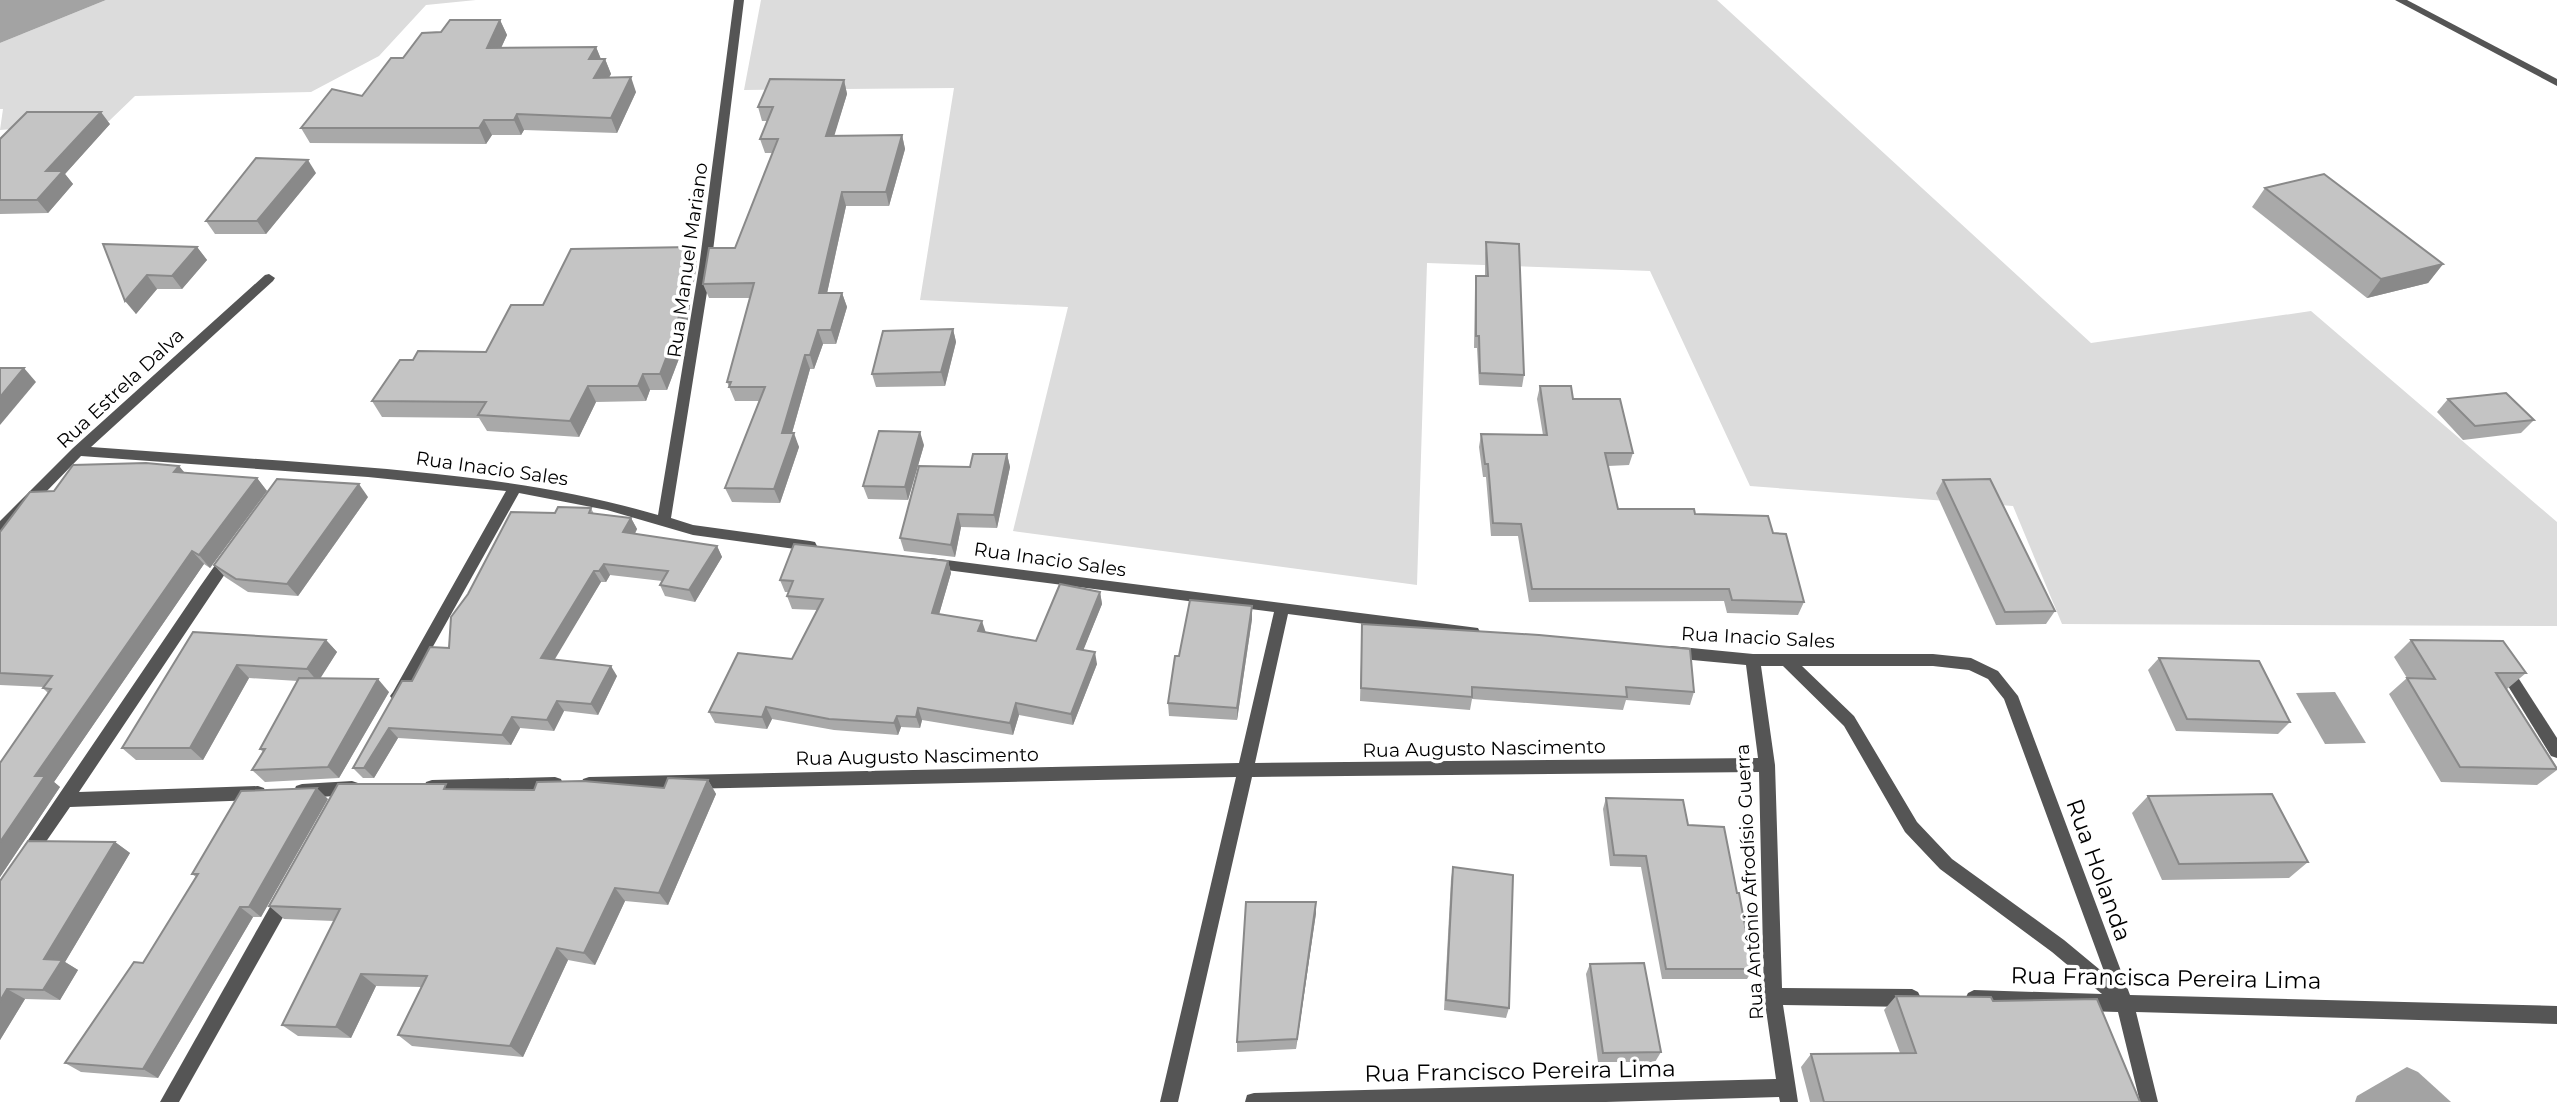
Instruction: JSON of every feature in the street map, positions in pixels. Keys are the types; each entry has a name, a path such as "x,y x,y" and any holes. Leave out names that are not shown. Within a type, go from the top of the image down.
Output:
{"street":[{"name":"Rua Manuel Mariano","path":"663,523 705,267 739,0"},
{"path":"2400,0 2557,83"},
{"name":"Rua Estrela Dalva","path":"0,530 78,451 269,278"},
{"name":"Rua Inacio Sales","path":"78,451 291,472 515,487 607,505 693,530 828,549"},
{"path":"392,706 515,487"},
{"path":"19,867 67,800 177,628 240,542"},
{"name":"Rua Inacio Sales","path":"911,560 1283,610 1485,633"},
{"path":"1169,1102 1283,610"},
{"name":"Rua Inacio Sales","path":"1659,650 1753,660 1933,660 1970,664 1993,675 2010,696"},
{"path":"1785,659 1849,721 1911,827 1946,864 2058,946 2124,1001"},
{"name":"Rua Antônio Afrodísio Guerra","path":"1753,660 1767,765 1773,996 1788,1095"},
{"path":"2500,662 2557,751"},
{"name":"Rua Holanda","path":"2010,696 2124,1001 2149,1102"},
{"name":"Rua Augusto Nascimento","path":"415,787 1244,770 1767,765"},
{"path":"67,800 373,788"},
{"path":"169,1102 291,885"},
{"path":"1773,996 1935,998"},
{"name":"Rua Francisca Pereira Lima","path":"1962,999 2124,1001 2557,1015"},
{"name":"Rua Francisco Pereira Lima","path":"1254,1102 1788,1095"}],"shaded area":[{"path":"0,0 106,0 0,43"},
{"path":"106,0 476,0 426,5 379,56 311,92 135,96 109,121 0,130 3,109 0,109 0,43"},
{"path":"761,0 1717,0 2091,343 2311,311 2557,522 2557,626 2062,624 2013,506 1750,486 1650,271 1427,263 1417,585 1013,531 1068,307 920,300 954,88 744,90"},
{"path":"2335,692 2366,743 2325,744 2296,693"},
{"path":"2407,1067 2418,1072 2451,1102 2355,1102 2357,1096"}],"building":[{"path":"450,20 500,20 487,48 596,47 589,59 605,59 594,78 631,77 611,118 517,114 514,120 484,120 479,128 301,128 332,89 362,96 391,58 403,58 422,33 441,32"},
{"path":"770,79 844,80 826,136 902,135 886,192 842,192 819,293 842,293 831,330 818,330 810,355 805,355 782,433 794,433 774,489 725,488 765,387 729,387 731,382 727,382 754,283 703,284 709,248 735,248 778,139 760,139 773,107 758,107"},
{"path":"27,112 101,112 46,171 63,171 37,200 0,200 0,139"},
{"path":"256,158 308,160 257,221 206,221"},
{"path":"2324,174 2443,264 2381,279 2265,188"},
{"path":"1486,242 1519,244 1524,375 1480,373 1479,336 1476,336 1476,276 1488,276"},
{"path":"103,244 197,247 172,276 147,275 125,301"},
{"path":"691,247 676,332 660,374 643,374 638,386 588,386 570,421 478,415 486,402 372,401 400,360 413,360 418,351 486,352 511,305 543,305 571,249"},
{"path":"953,329 941,372 872,374 883,331"},
{"path":"0,368 24,368 0,397"},
{"path":"1540,386 1571,386 1573,399 1620,399 1633,453 1605,453 1618,509 1694,509 1695,514 1768,516 1773,533 1786,534 1804,602 1732,600 1729,589 1532,589 1521,524 1493,523 1488,464 1485,464 1481,434 1547,435"},
{"path":"2506,393 2534,420 2475,426 2448,399"},
{"path":"879,431 920,432 905,487 863,486"},
{"path":"973,454 1007,454 994,515 958,514 951,545 900,538 919,466 970,467"},
{"path":"146,463 179,466 174,472 257,478 199,555 192,551 35,776 45,776 0,842 0,763 51,689 43,688 52,676 0,673 0,532 30,492 54,491 73,465"},
{"path":"277,479 359,484 287,584 236,579 214,565"},
{"path":"1990,479 2055,611 2005,612 1943,480"},
{"path":"558,507 591,508 589,513 631,518 623,532 717,546 689,590 660,585 668,571 604,564 599,571 594,571 541,658 611,666 591,704 557,701 547,720 512,717 502,735 389,728 364,768 353,768 402,681 412,681 430,647 449,648 451,617 468,594 511,512 555,513"},
{"path":"794,544 948,561 932,613 982,621 978,631 1036,641 1060,584 1100,592 1077,649 1095,652 1071,714 1016,703 1010,723 918,708 916,717 897,716 894,723 829,719 766,707 762,717 709,712 738,653 792,659 823,599 787,596 793,581 780,580"},
{"path":"1190,600 1252,606 1237,708 1168,703 1175,656 1179,656"},
{"path":"1362,624 1539,635 1690,649 1694,692 1626,687 1627,697 1472,687 1472,697 1361,688"},
{"path":"193,632 326,640 307,669 237,665 190,748 122,748"},
{"path":"2411,640 2503,641 2526,673 2496,673 2557,769 2460,767 2407,678 2435,679"},
{"path":"2159,658 2259,661 2290,722 2187,719"},
{"path":"299,678 378,679 328,767 252,770 265,749 260,749"},
{"path":"668,778 708,780 659,893 615,888 584,953 557,948 510,1046 398,1035 427,976 361,974 336,1027 282,1025 340,909 269,906 338,784 446,784 444,789 534,790 537,782 583,781 664,788"},
{"path":"317,788 249,907 240,907 143,1069 65,1063 134,962 143,963 198,874 192,874 241,791"},
{"path":"2272,794 2308,862 2179,864 2148,796"},
{"path":"1606,798 1683,800 1688,825 1724,827 1753,969 1666,969 1646,856 1614,855"},
{"path":"28,841 115,842 44,959 62,960 43,990 7,989 0,1001 0,881"},
{"path":"1453,867 1513,875 1509,1008 1446,1000"},
{"path":"1246,902 1316,902 1297,1039 1237,1042"},
{"path":"1644,963 1661,1052 1603,1053 1590,964"},
{"path":"1896,996 1991,997 1993,1001 2097,999 2140,1102 1824,1102 1811,1054 1916,1053"}]}
